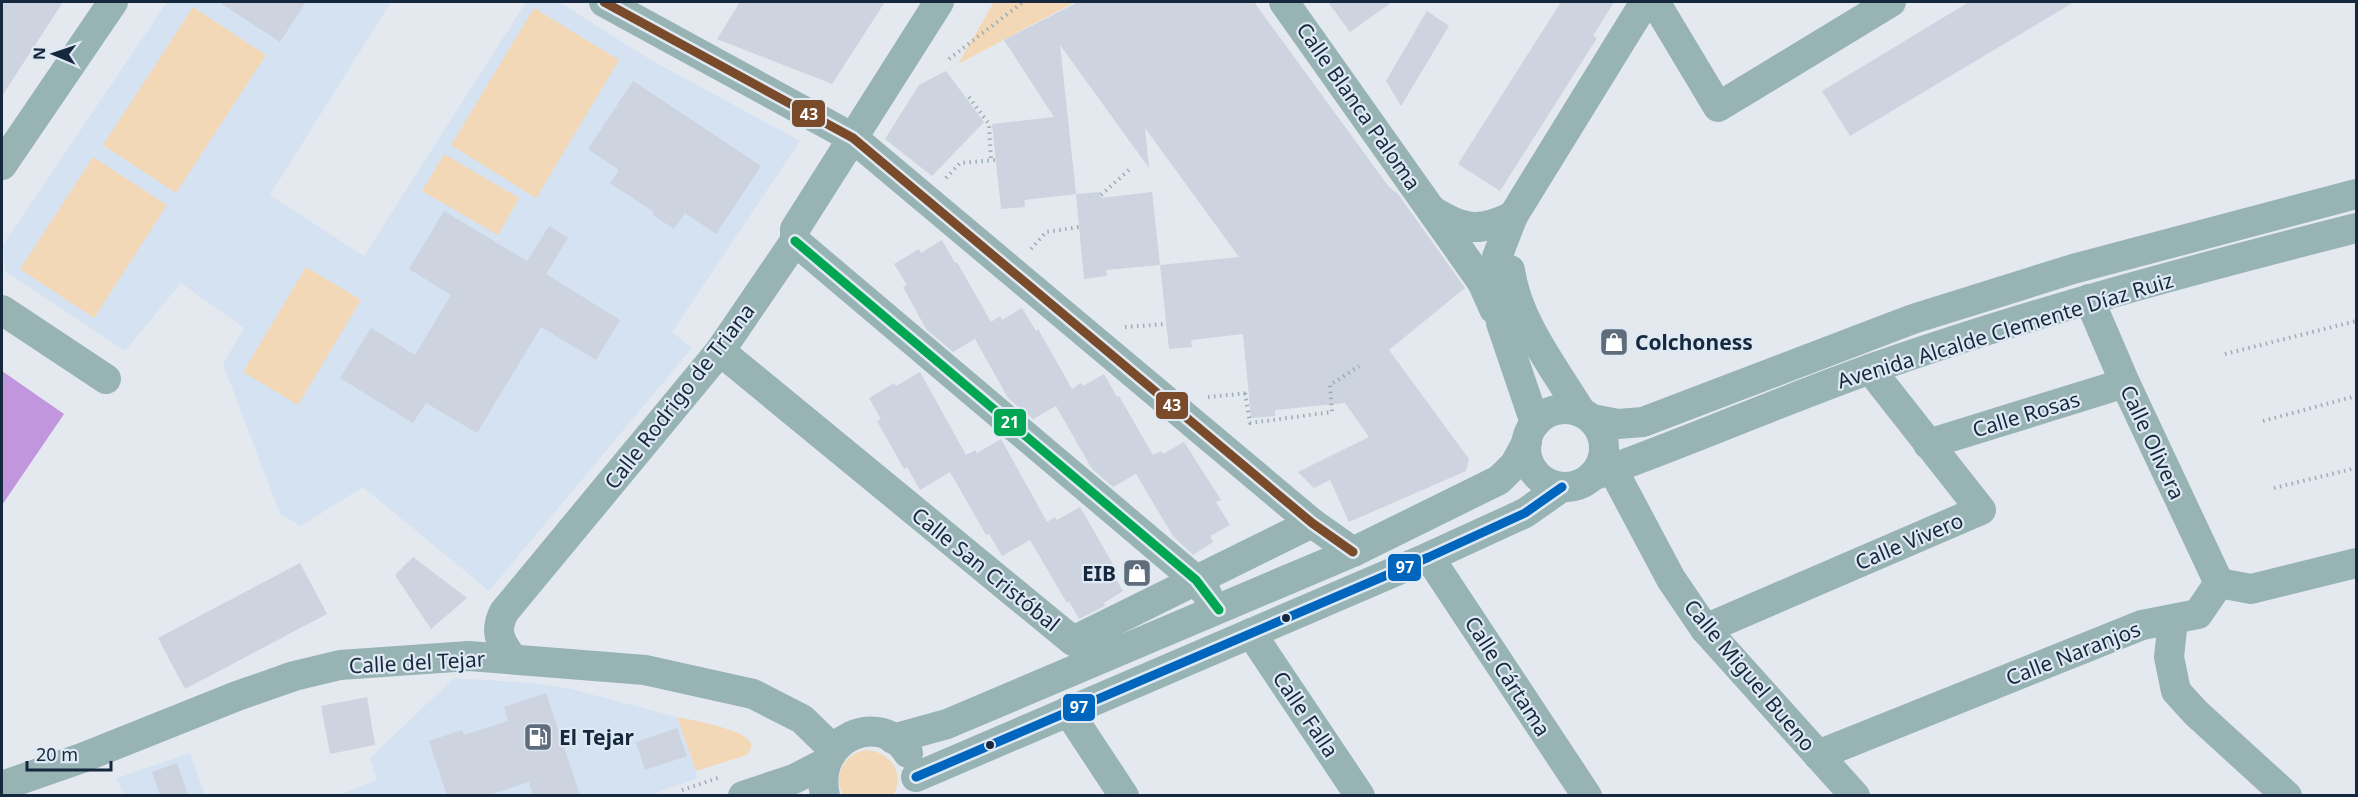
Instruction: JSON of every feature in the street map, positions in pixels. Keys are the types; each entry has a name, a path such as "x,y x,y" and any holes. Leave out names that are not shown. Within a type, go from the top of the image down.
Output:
{"street":[{"path":"2,165 113,2"},
{"path":"606,2 853,138 1312,523 1353,552"},
{"name":"Calle Rodrigo de Triana","path":"513,659 498,636 498,624 504,612 720,351 795,241 795,229 939,2"},
{"name":"Calle Blanca Paloma","path":"1284,2 1482,282 1501,323"},
{"path":"1513,216 1510,268 1513,291 1523,315 1604,440 1603,466 1575,486 1562,487 1540,477 1532,467 1527,455 1531,433 1501,323 1496,281 1497,258 1513,216 1645,2"},
{"path":"1655,2 1719,107 1891,2"},
{"name":"Avenida Alcalde Clemente Díaz Ruiz","path":"1587,416 1618,424 1643,422 1913,319 2073,269 2356,194"},
{"path":"1433,211 1462,227 1477,228 1493,225 1513,216"},
{"name":"Avenida Alcalde Clemente Díaz Ruiz","path":"1603,466 1870,369 2089,299 2356,228"},
{"path":"795,241 1196,580 1219,610"},
{"name":"Calle Olivera","path":"2089,299 2125,383 2219,583"},
{"path":"2,310 106,379"},
{"name":"Calle San Cristóbal","path":"720,351 1073,640 1312,523"},
{"name":"Calle Vivero","path":"1705,629 1981,510 1870,369"},
{"name":"Calle Rosas","path":"1928,444 2125,383"},
{"path":"893,739 947,724 1353,552 1499,480 1515,464 1531,433 1545,415 1556,410 1569,409 1587,416"},
{"name":"Calle Miguel Bueno","path":"1603,466 1671,579 1705,629 1855,795"},
{"path":"743,795 794,779 829,756 842,740 854,734 868,732 881,733 905,748 913,762 915,786 1068,711 1429,557 1525,513 1562,487"},
{"name":"Calle Cártama","path":"1429,557 1587,795"},
{"path":"2219,583 2251,590 2356,563"},
{"name":"Calle Naranjos","path":"1818,755 2142,625 2198,614 2219,583"},
{"path":"2173,620 2169,657 2176,691 2196,713 2287,795"},
{"name":"Calle Falla","path":"1251,633 1360,795"},
{"name":"Calle del Tejar","path":"2,786 82,758 237,696 294,676 340,665 469,656 645,670 753,694 802,719 829,756"},
{"path":"1068,711 1124,795"},
{"path":"825,795 822,779 829,756"}],"path":[{"path":"949,59 1023,2"},
{"path":"940,184 960,163 993,160 989,124 969,97"},
{"path":"1101,195 1131,168"},
{"path":"1025,255 1046,232 1079,227"},
{"path":"2224,354 2356,321"},
{"path":"1114,328 1166,324"},
{"path":"1197,398 1247,393 1250,423 1332,412 1330,385 1359,366"},
{"path":"2263,421 2356,396"},
{"path":"2274,488 2356,468"}],"shaded area":[{"path":"167,2 391,2 270,195 364,256 526,2 559,2 651,60 800,141 672,332 692,348 489,591 363,487 301,526 280,514 223,364 244,328 181,283 125,351 5,271 3,245"},
{"path":"994,2 1075,2 958,64"},
{"path":"193,7 266,55 176,193 103,145"},
{"path":"534,8 619,60 536,198 451,145"},
{"path":"444,154 519,198 498,235 422,191"},
{"path":"93,157 167,205 94,318 20,269"},
{"path":"306,267 361,300 298,405 243,372"},
{"path":"2,371 64,414 2,505"},
{"name":"El Tejar","path":"454,678 534,683 571,689 677,717 698,778 647,796 336,796 377,780 370,758"},
{"path":"677,717 738,733 750,742 750,750 747,755 696,771"},
{"path":"865,750 882,754 893,765 898,779 893,796 843,795 839,780 842,767 851,756"},
{"path":"190,753 205,795 123,795 117,778"}],"building":[{"path":"2,2 63,2 2,96"},
{"path":"219,2 306,2 280,42"},
{"path":"740,2 885,2 832,84 717,39"},
{"path":"1078,2 1254,2 1389,187 1398,194 1465,288 1389,350 1469,459 1466,471 1349,522 1330,480 1314,488 1298,472 1369,437 1345,403 1275,410 1275,416 1251,418 1243,334 1191,340 1192,347 1169,349 1160,265 1239,257 1145,128 1149,168 1060,45 1076,194 1024,200 1025,207 1001,209 992,124 1054,117 1004,40"},
{"path":"1328,2 1392,2 1350,32"},
{"path":"1561,2 1614,2 1593,36 1597,38 1500,191 1458,164"},
{"path":"1969,2 2074,2 1850,136 1822,91"},
{"path":"1427,11 1449,26 1401,106 1386,81"},
{"path":"946,71 984,122 932,176 885,139 919,85"},
{"path":"633,81 761,166 716,234 685,213 674,229 653,215 654,212 610,183 619,170 588,149"},
{"path":"1100,192 1101,198 1152,192 1160,265 1106,270 1107,276 1084,279 1076,194"},
{"path":"444,211 527,261 549,226 568,238 546,274 620,320 596,360 541,327 477,433 426,403 413,423 340,378 371,328 415,355 451,295 409,269"},
{"path":"942,240 991,322 1000,316 1002,320 1022,308 1036,331 1038,329 1072,389 1081,383 1083,386 1104,374 1153,455 1161,451 1163,454 1184,442 1221,500 1216,502 1230,525 1210,536 1213,542 1193,555 1173,536 1136,474 1113,487 1092,469 1056,406 1033,419 1008,398 975,339 953,352 926,329 903,287 907,285 894,264 919,249 921,253"},
{"path":"920,372 966,455 975,450 977,453 1001,439 1047,522 1055,517 1057,520 1080,507 1114,566 1110,569 1123,591 1104,603 1105,606 1079,619 1030,540 1002,556 989,534 986,535 950,472 920,490 907,467 904,469 877,421 881,419 869,398 894,383 896,386"},
{"path":"413,557 467,598 431,629 395,575"},
{"path":"300,563 327,614 185,689 158,638"},
{"path":"546,693 580,795 533,795 529,782 489,795 447,795 429,741 462,730 464,735 508,721 504,707"},
{"path":"367,697 375,745 330,754 321,706"},
{"path":"677,728 687,756 645,770 636,742"},
{"path":"177,763 188,795 160,795 152,772"}],"transit line":[{"name":"43","path":"604,2 853,138 1312,523 1353,552"},
{"name":"21","path":"795,241 1196,580 1219,610"},
{"name":"97","path":"916,777 1429,557 1525,513 1562,487"}],"place":[{"name":"Colchoness","path":"1614,342"},
{"name":"EIB","path":"1137,573"},
{"name":"El Tejar","path":"538,737"}]}
